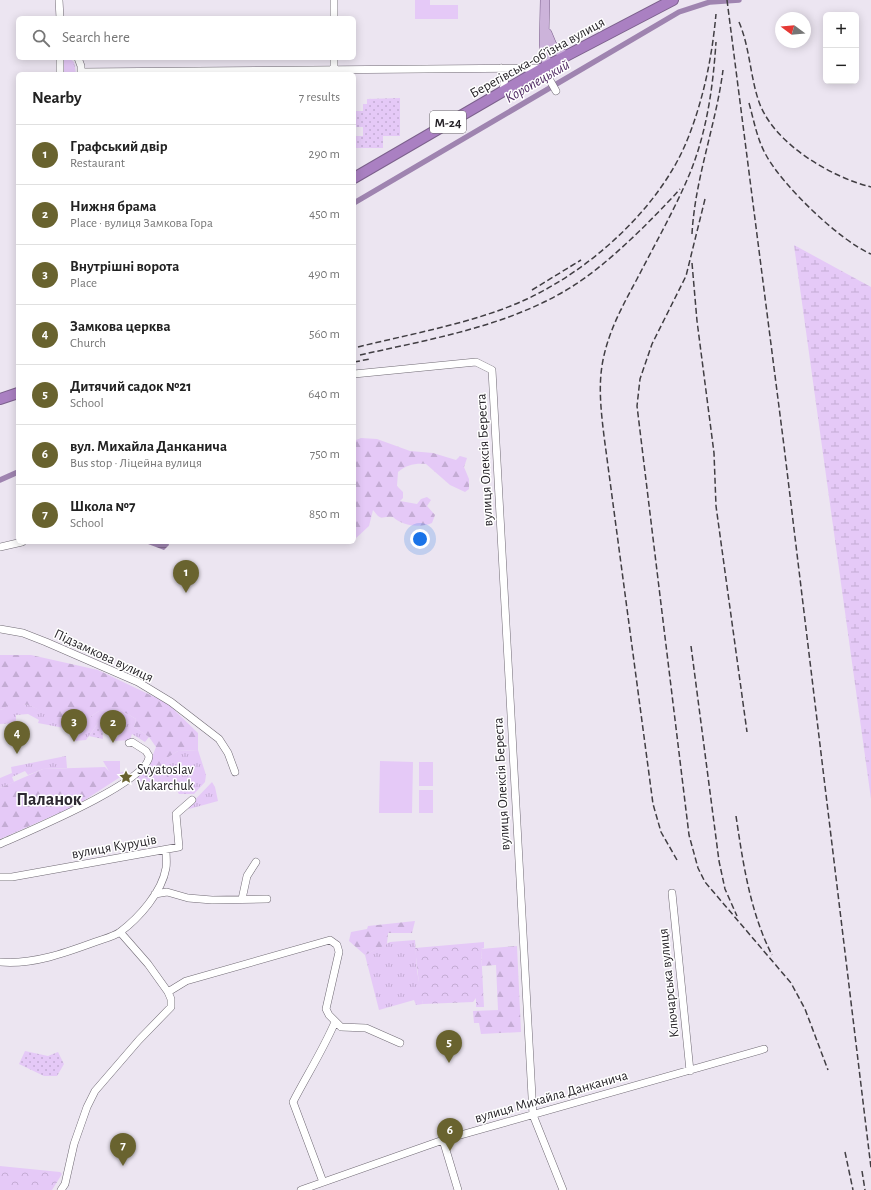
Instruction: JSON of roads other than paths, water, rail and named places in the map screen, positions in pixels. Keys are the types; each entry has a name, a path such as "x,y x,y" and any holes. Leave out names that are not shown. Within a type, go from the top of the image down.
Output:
{"highway":[{"name":"Берегівська-обʼїзна вулиця","path":"356,177 545,67 673,0"},
{"path":"0,399 16,394"}],"main road":[{"path":"545,0 545,67"},
{"path":"546,29 552,45 565,56"}],"street":[{"path":"60,0 60,16"},
{"path":"334,0 334,16"},
{"path":"60,60 60,72"},
{"path":"78,60 81,72"},
{"path":"334,60 334,71"},
{"path":"208,72 545,67 555,90"},
{"path":"501,68 505,78 504,90"},
{"name":"вулиця Олексія Береста","path":"356,374 476,362 492,370 533,1115 563,1190"},
{"path":"0,547 16,543"},
{"name":"Підзамкова вулиця","path":"0,628 23,633 138,682 164,698 219,739 228,753 235,772"},
{"path":"0,844 95,800 136,773 148,761 149,756 146,751 132,742 129,743"},
{"name":"вулиця Куруців","path":"0,877 12,877 166,850 179,846 176,814 192,800"},
{"path":"0,962 18,963 41,959 64,953 120,932 147,906 155,894 166,868 166,850"},
{"path":"242,899 247,876 256,862"},
{"path":"155,894 167,892 188,898 212,900 267,899"},
{"name":"Ключарська вулиця","path":"672,893 690,1071"},
{"path":"61,1190 65,1184 74,1144 87,1106 95,1091 139,1040 171,1007 171,1000 168,992 148,964 120,932"},
{"path":"168,992 186,981 330,940 337,945 339,952 326,1009 329,1015 341,1027 366,1028 400,1043"},
{"path":"323,1182 293,1102 305,1078 324,1048 335,1022"},
{"name":"вулиця Михайла Данканича","path":"302,1190 443,1140 764,1049"},
{"path":"443,1140 458,1190"}],"waterway":[{"name":"Коропецький","path":"356,202 679,12 710,2 739,0"},
{"name":"Коропецький","path":"0,480 16,473"}],"railway":[{"path":"727,0 784,446 871,1168"},
{"path":"358,347 487,315 527,299 575,271 598,254 620,234 658,191 674,167 686,143 706,80 716,14"},
{"path":"739,22 746,42 759,102 766,117 777,132 790,145 822,167 855,182 871,187"},
{"path":"677,860 661,832 653,804 604,436 600,388 603,360 609,338 617,318 678,200 696,157 708,109 716,42"},
{"path":"692,234 697,192 716,111 723,70"},
{"path":"749,103 760,143 766,155 785,181 828,225 858,247 871,254"},
{"path":"360,355 470,330 549,300 573,286 601,266 643,228 680,189"},
{"path":"705,199 686,276 652,344 640,379 637,406 689,835 698,868 705,882 791,983 805,1009 828,1070"},
{"path":"532,290 581,260"},
{"path":"692,263 697,321 714,453 716,506 747,732"},
{"path":"356,362 370,359"},
{"path":"691,646 719,861 725,889 737,916"},
{"path":"736,816 748,887 758,922 772,955"},
{"path":"845,1152 853,1190"},
{"path":"862,1171 865,1190"}],"place":[{"name":"Графський двір","path":"186,593"},
{"name":"Внутрішні ворота","path":"74,742"},
{"name":"Нижня брама","path":"113,743"},
{"name":"Замкова церква","path":"17,754"},
{"name":"Svyatoslav Vakarchuk","path":"126,777"},
{"name":"Дитячий садок №21","path":"449,1063"},
{"name":"вул. Михайла Данканича","path":"450,1151"},
{"name":"Школа №7","path":"123,1166"}],"district":[{"name":"Паланок","path":"49,799"}]}
